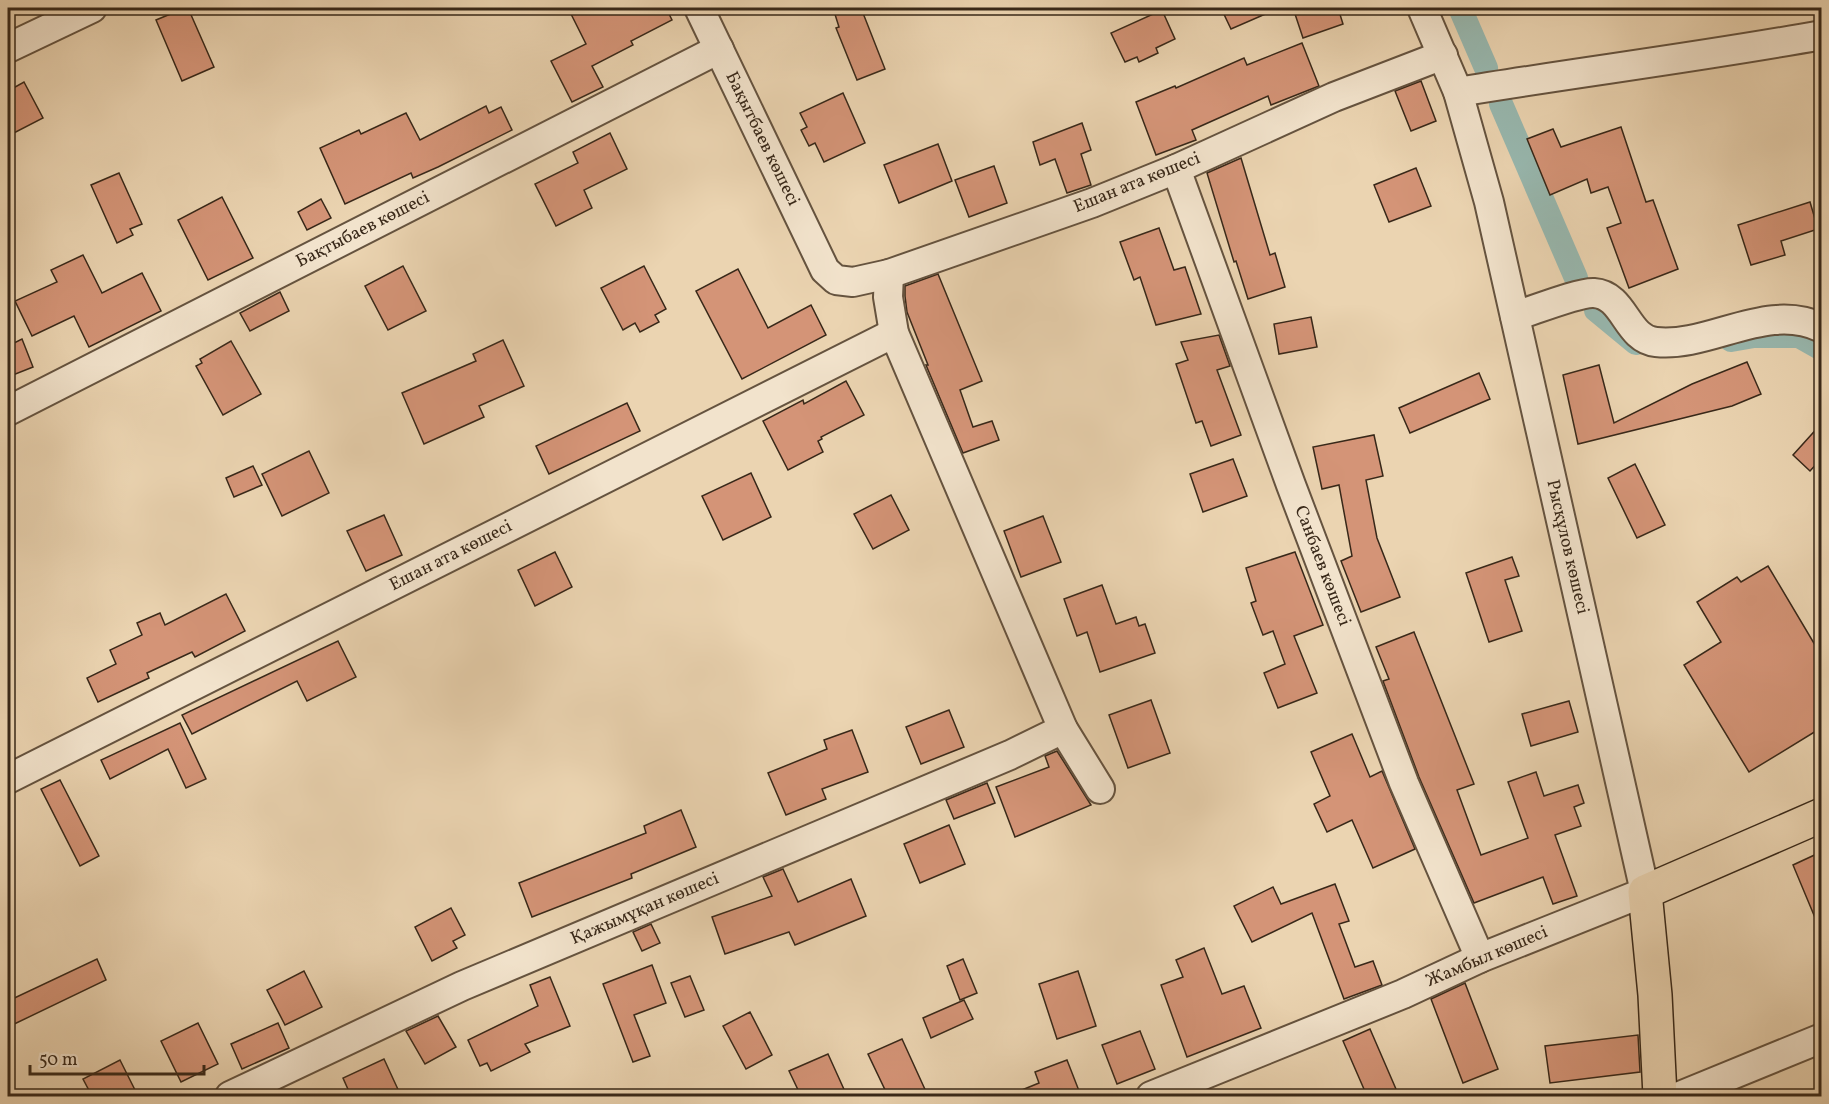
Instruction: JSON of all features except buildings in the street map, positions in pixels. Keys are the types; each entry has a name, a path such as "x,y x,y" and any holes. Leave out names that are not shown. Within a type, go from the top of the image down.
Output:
{"main road":[{"name":"Жамбыл көшесі","path":"1645,892 1821,815"},
{"name":"Рысқұлов көшесі","path":"1645,892 1656,1006 1660,1096"}],"street":[{"path":"8,48 92,8"},
{"name":"Бақытбаев көшесі","path":"699,8 825,270"},
{"name":"Рысқұлов көшесі","path":"1422,8 1458,92 1489,202 1645,892"},
{"path":"1458,92 1589,70 1729,52 1821,35"},
{"name":"Бақтыбаев көшесі","path":"8,411 719,49"},
{"name":"Ешан ата көшесі","path":"825,270 836,280 853,282 889,274 1092,203 1176,169 1334,97 1443,55"},
{"name":"Санбаев көшесі","path":"1176,169 1291,485 1404,783 1480,958"},
{"path":"889,274 888,297 894,333 1063,729 1100,789"},
{"path":"1515,316 1592,292 1608,296 1644,338 1655,342 1682,340 1770,320 1813,324 1821,328"},
{"name":"Ешан ата көшесі","path":"8,779 894,333"},
{"name":"Қажымұқан көшесі","path":"230,1096 462,986 999,760 1063,729"},
{"name":"Жамбыл көшесі","path":"1151,1096 1403,994 1480,958 1645,892"},
{"path":"1680,1096 1821,1038"}],"waterway":[{"path":"1460,8 1486,68"},
{"path":"1501,104 1576,278"},
{"path":"1596,310 1636,343"},
{"path":"1731,340 1754,336 1799,336 1822,349"}]}
